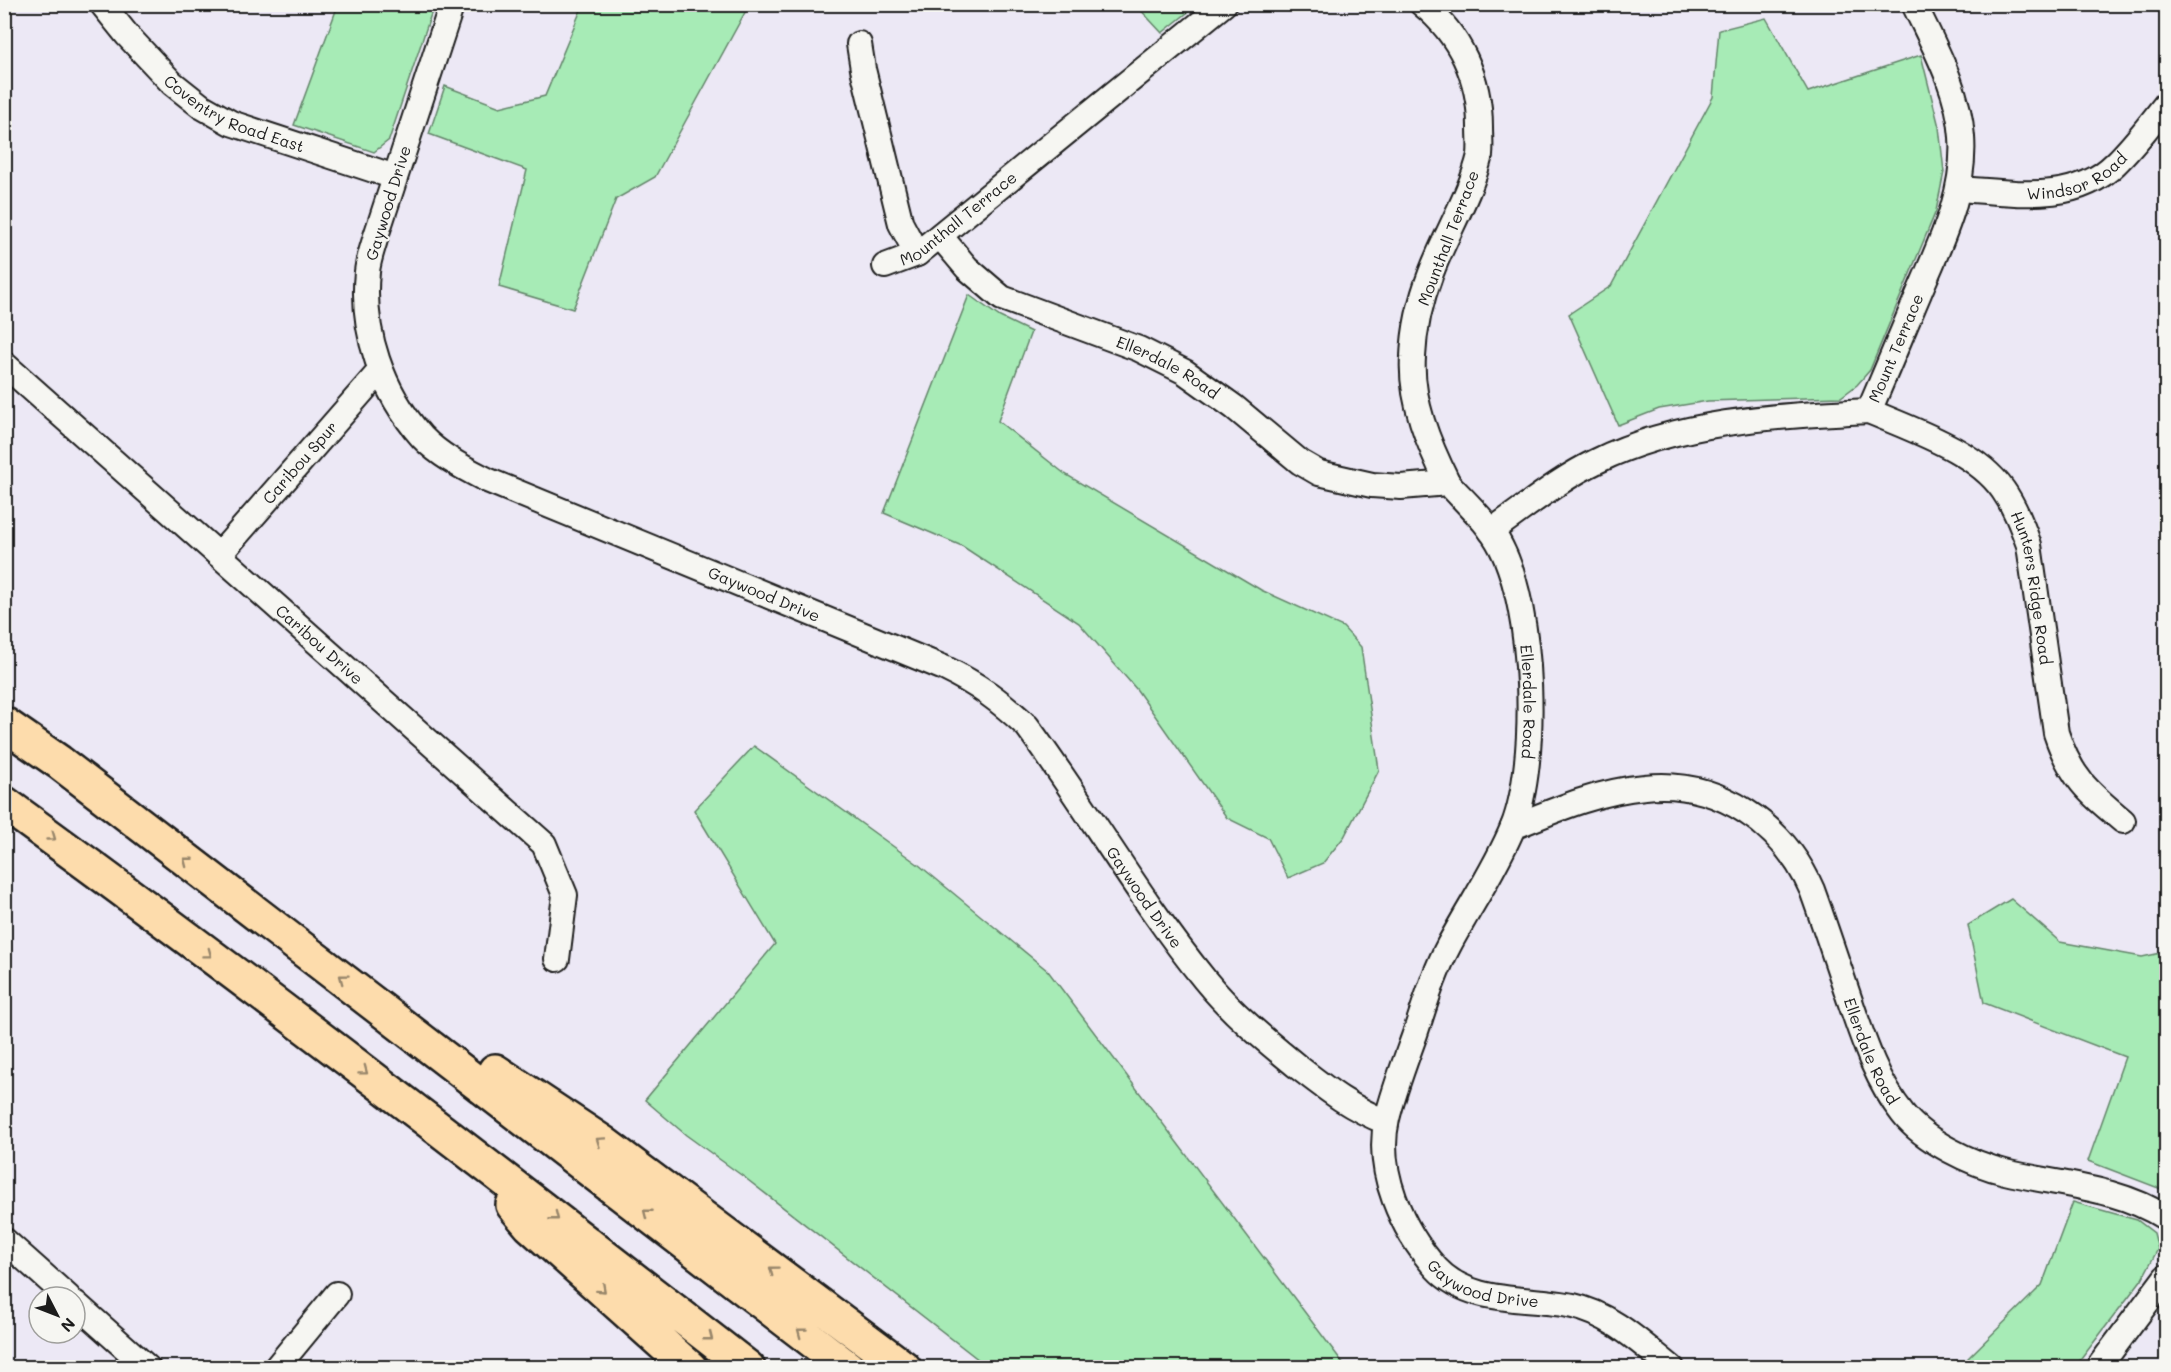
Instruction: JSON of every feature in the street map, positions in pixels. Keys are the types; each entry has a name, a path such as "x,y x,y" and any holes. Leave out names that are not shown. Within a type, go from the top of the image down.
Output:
{"highway":[{"path":"4,724 59,762 848,1368"},
{"path":"4,803 106,877 476,1156 748,1368"},
{"path":"384,1010 473,1056 602,1142 904,1368"},
{"path":"476,1156 530,1225 690,1368"}],"street":[{"name":"Coventry Road East","path":"102,4 127,35 172,83 201,106 231,123 395,177"},
{"name":"Gaywood Drive","path":"452,4 367,270 366,304 371,338 380,370 399,406 423,438 453,463 487,480 944,668 975,683 1027,726 1164,926 1206,981 1253,1031 1321,1085 1342,1101 1386,1122"},
{"name":"Mounthall Terrace","path":"885,266 917,254 1224,4"},
{"name":"Mounthall Terrace","path":"1422,4 1435,15 1459,44 1474,78 1480,116 1480,153 1468,189 1431,273 1419,314 1412,358 1417,402 1430,444 1448,483"},
{"name":"Mount Terrace","path":"1491,531 1558,483 1596,461 1645,440 1697,428 1869,411 1953,211 1959,189 1962,136 1956,101 1943,64 1914,4"},
{"path":"859,44 901,224 917,254"},
{"name":"Windsor Road","path":"1959,189 2062,192 2092,180 2114,166 2166,104"},
{"name":"Ellerdale Road","path":"940,236 967,268 1002,298 1138,349 1185,372 1234,407 1300,462 1319,472 1342,479 1391,487 1448,483 1491,531 1509,566 1518,602 1528,669 1529,712 1526,776 1513,826"},
{"name":"Caribou Drive","path":"4,364 544,844 565,895 557,959"},
{"name":"Caribou Spur","path":"219,555 380,370"},
{"name":"Hunters Ridge Road","path":"1869,411 1953,450 1979,465 2002,489 2018,516 2029,545 2055,733 2073,774 2088,792 2123,821"},
{"name":"Ellerdale Road","path":"1513,826 1580,802 1645,787 1678,786 1721,798 1741,808 1759,819 1775,834 1803,869 1866,1047 1881,1083 1904,1116 1935,1141 1968,1160 2004,1171 2118,1195 2152,1209 2166,1218"},
{"name":"Gaywood Drive","path":"1513,826 1447,949 1386,1122 1385,1154 1397,1208 1407,1230 1421,1251 1439,1271 1474,1292 1511,1299 1574,1306 1600,1316 1623,1329 1672,1368"},
{"path":"4,1240 55,1285"},
{"path":"2098,1368 2166,1277"},
{"path":"276,1368 337,1294"},
{"path":"87,1314 148,1368"}],"green space":[{"path":"338,5 434,5 389,140 374,152 294,125"},
{"path":"583,5 749,5 655,177 616,199 573,309 499,287 527,170 429,134 445,86 500,107 545,96"},
{"path":"1136,5 1197,5 1162,33"},
{"path":"1766,18 1808,92 1921,55 1939,127 1944,172 1936,211 1870,370 1857,385 1841,397 1708,401 1659,409 1618,425 1569,314 1611,286 1713,97 1719,30"},
{"path":"969,295 1000,317 1031,332 998,421 1065,474 1261,590 1343,627 1361,647 1379,770 1344,837 1323,863 1288,878 1268,838 1227,818 1137,690 1079,623 962,546 884,513"},
{"path":"754,746 919,865 1048,971 1346,1367 988,1367 744,1177 686,1135 645,1100 775,944 694,810"},
{"path":"2011,899 2060,942 2142,957 2166,952 2166,1191 2088,1161 2125,1057 1984,1003 1968,925"},
{"path":"2073,1202 2137,1220 2154,1233 2158,1249 2142,1279 2075,1367 1959,1367 2042,1285"}]}
